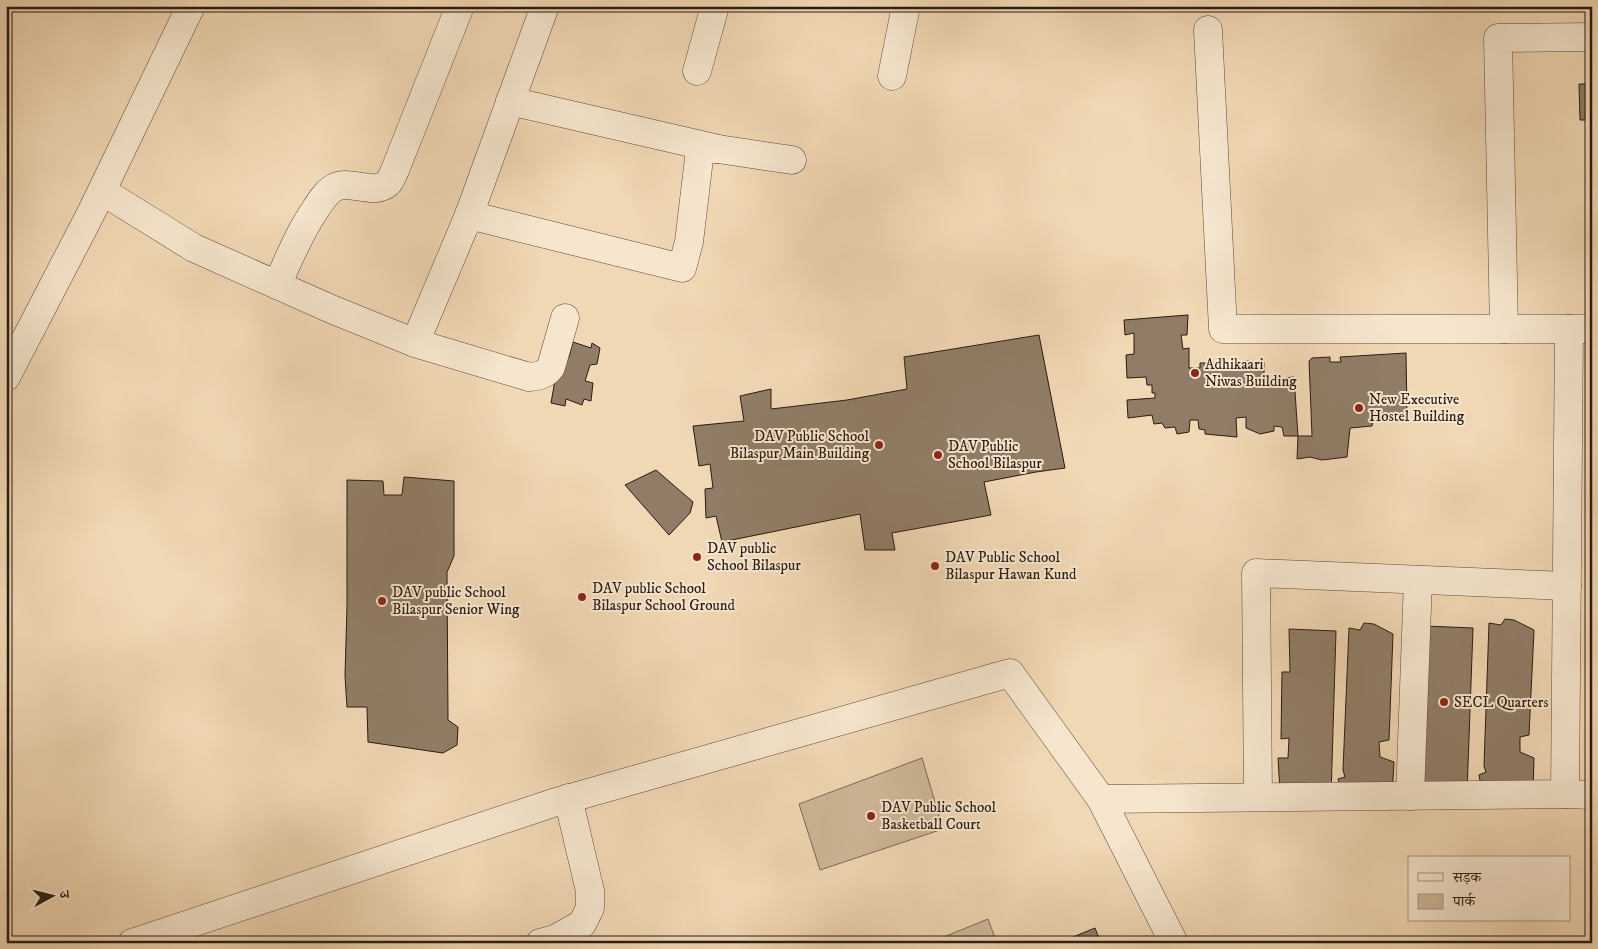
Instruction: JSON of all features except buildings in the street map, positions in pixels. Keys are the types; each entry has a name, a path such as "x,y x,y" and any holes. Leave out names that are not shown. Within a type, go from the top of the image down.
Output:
{"street":[{"path":"6,377 102,191 192,6"},
{"path":"278,285 303,228 324,197 333,188 341,185 376,188 389,182 416,120 460,6"},
{"path":"415,343 469,215 545,6"},
{"path":"697,71 715,6"},
{"path":"892,76 906,6"},
{"path":"1208,30 1224,329 1580,329 1566,586 1565,794"},
{"path":"1504,329 1498,38 1592,37"},
{"path":"510,101 718,149 792,160"},
{"path":"469,215 682,268 688,242 700,150 718,149"},
{"path":"102,191 194,248 331,309 415,343 530,377 541,375 551,367 565,318"},
{"path":"1258,797 1256,573 1566,586"},
{"path":"1410,796 1418,580"},
{"path":"132,943 568,798 1010,673 1101,799 1174,943"},
{"path":"1101,799 1592,795"},
{"path":"540,943 555,939 582,924 590,908 590,891 568,798"}],"green space":[{"name":"DAV Public School Basketball Court","path":"922,758 943,829 820,870 799,804"},
{"path":"988,919 997,943 929,943"}],"place":[{"name":"Adhikaari Niwas Building","path":"1195,373"},
{"name":"New Executive Hostel Building","path":"1359,408"},
{"name":"DAV Public School Bilaspur Main Building","path":"879,445"},
{"name":"DAV Public School Bilaspur","path":"938,455"},
{"name":"DAV public School Bilaspur","path":"697,557"},
{"name":"DAV Public School Bilaspur Hawan Kund","path":"935,566"},
{"name":"DAV public School Bilaspur School Ground","path":"582,597"},
{"name":"DAV public School Bilaspur Senior Wing","path":"382,601"},
{"name":"SECL Quarters","path":"1444,702"},
{"name":"DAV Public School Basketball Court","path":"871,816"}]}
